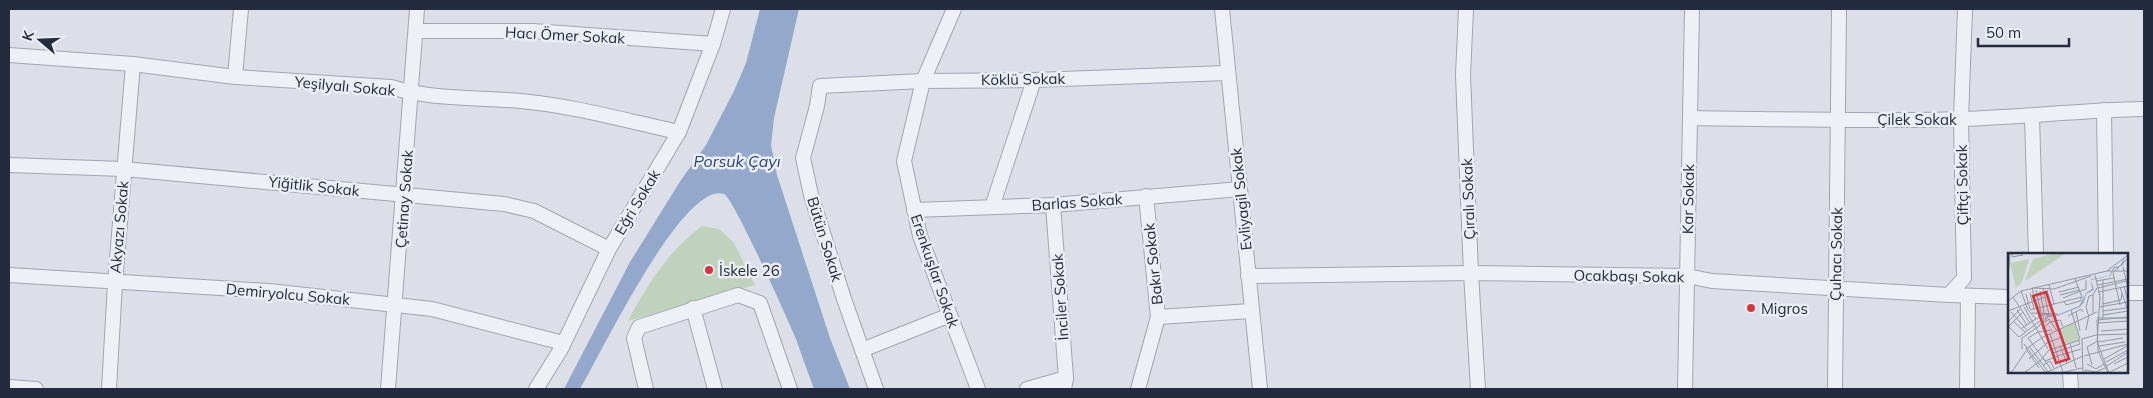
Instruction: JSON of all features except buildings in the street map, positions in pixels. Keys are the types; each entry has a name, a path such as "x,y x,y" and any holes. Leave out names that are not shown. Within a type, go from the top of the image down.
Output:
{"street":[{"path":"235,77 241,9"},
{"name":"Çetinay Sokak","path":"388,389 417,9"},
{"name":"Eğri Sokak","path":"536,389 563,343 610,249 679,132 713,44 723,9"},
{"name":"Erenkuşlar Sokak","path":"954,9 923,81 904,162 920,236 978,389"},
{"name":"Evliyagil Sokak","path":"1222,9 1260,389"},
{"name":"Çıralı Sokak","path":"1466,9 1463,75 1478,389"},
{"name":"Kar Sokak","path":"1685,389 1692,9"},
{"name":"Çuhacı Sokak","path":"1834,389 1839,9"},
{"name":"Çiftçi Sokak","path":"1949,295 1964,278 1961,119 1965,9"},
{"name":"Hacı Ömer Sokak","path":"416,31 533,31 713,44"},
{"name":"Yeşilyalı Sokak","path":"9,55 133,64 235,77 391,87 411,94 522,101 679,132"},
{"name":"Akyazı Sokak","path":"110,389 114,283 133,64"},
{"name":"Köklü Sokak","path":"820,86 923,81 1034,80 1227,73"},
{"path":"992,207 1034,80"},
{"name":"Bütün Sokak","path":"820,86 817,106 803,158 811,195 876,389"},
{"name":"Çilek Sokak","path":"1690,118 1961,119 2144,109"},
{"path":"2104,110 2106,253"},
{"path":"2032,116 2036,253"},
{"name":"Yiğitlik Sokak","path":"9,165 124,169 504,204 534,212 610,249"},
{"name":"Barlas Sokak","path":"914,210 1053,204 1240,189"},
{"name":"Bakır Sokak","path":"1138,389 1158,317 1146,196"},
{"name":"İnciler Sokak","path":"1053,204 1065,384"},
{"name":"Ocakbaşı Sokak","path":"1248,276 1471,273 1687,276 1712,281 2008,297"},
{"name":"Demiryolcu Sokak","path":"9,275 114,283 269,291 432,309 563,343"},
{"path":"2128,293 2144,293"},
{"path":"646,389 634,338 640,327 693,308 738,295 760,303 790,389"},
{"path":"1967,389 1968,296"},
{"path":"693,308 715,389"},
{"path":"1158,317 1251,311"},
{"path":"862,350 950,315"},
{"path":"2070,373 2071,389"},
{"path":"1027,389 1065,384"},
{"path":"9,387 36,389"}],"green space":[{"path":"702,226 719,229 734,243 755,285 628,321 669,257 690,235"}],"water":[{"name":"Porsuk Çayı","path":"760,9 799,9 774,118 771,145 777,175 830,338 850,389 814,389 796,339 773,286 738,216 724,194 707,197 687,214 665,241 644,275 580,389 564,389 630,262 681,180 706,145 734,91 746,63"}],"place":[{"name":"İskele 26","path":"709,270"},
{"name":"Migros","path":"1751,308"}]}
